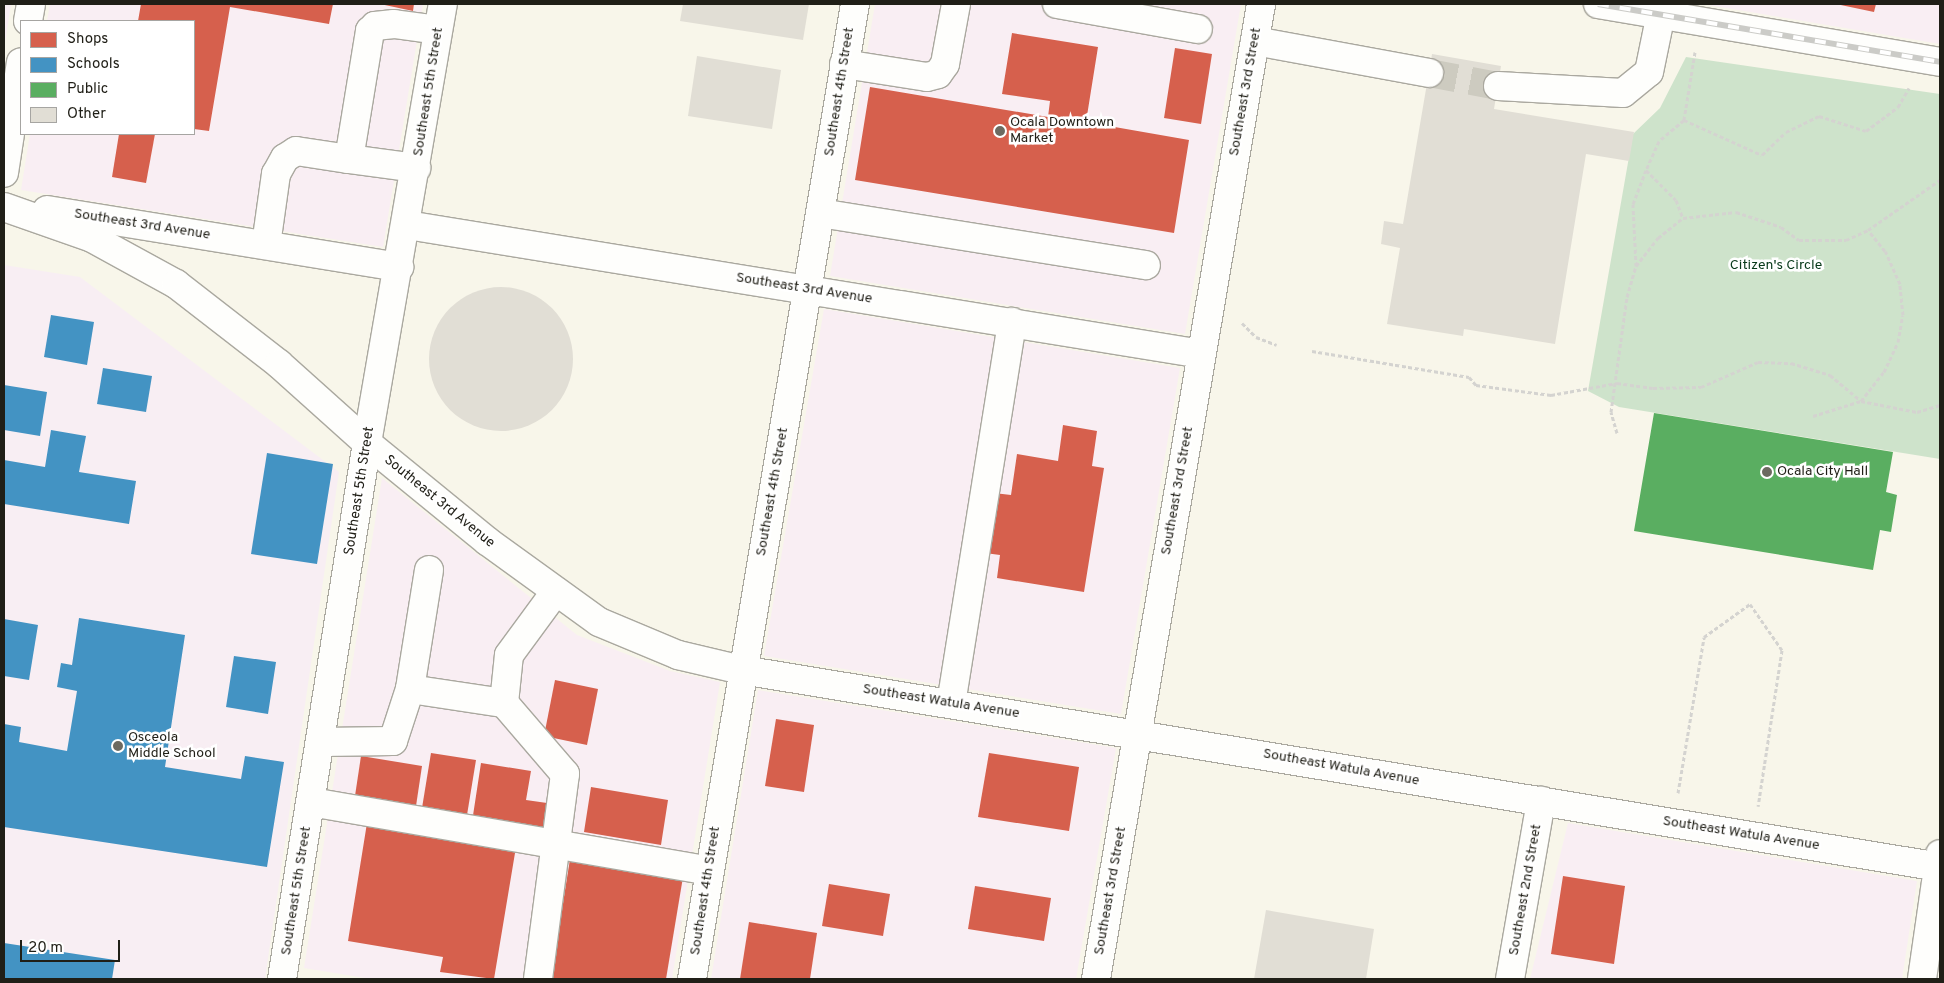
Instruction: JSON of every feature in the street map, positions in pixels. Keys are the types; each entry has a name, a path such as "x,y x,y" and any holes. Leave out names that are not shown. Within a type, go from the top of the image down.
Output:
{"street":[{"path":"28,20 30,4"},
{"name":"Southeast 4th Street","path":"692,979 742,670 855,4"},
{"path":"844,64 927,77 938,74 945,64 956,4"},
{"path":"1055,4 1198,29"},
{"name":"Southeast 3rd Street","path":"1096,979 1261,4"},
{"path":"1598,4 1662,9 1940,62"},
{"path":"1498,86 1623,93 1649,72 1662,9"},
{"path":"349,159 370,31 394,24 441,17"},
{"name":"Southeast 5th Street","path":"282,979 367,443 407,225 441,17"},
{"path":"1255,41 1429,73"},
{"path":"4,173 20,69"},
{"path":"266,245 276,174 285,158 296,151 416,168"},
{"name":"Southeast 3rd Avenue","path":"4,206 399,267"},
{"name":"Southeast 3rd Avenue","path":"4,206 92,238 176,284 279,364 367,443 599,622 678,655 742,670"},
{"path":"820,213 1146,265"},
{"name":"Southeast 3rd Avenue","path":"407,225 1202,354"},
{"path":"951,704 1012,322"},
{"path":"321,742 393,740 410,689 429,570"},
{"path":"504,703 509,654 556,590"},
{"name":"Southeast Watula Avenue","path":"742,670 1541,801 1940,863"},
{"path":"410,689 504,703 565,774 538,979"},
{"name":"Southeast 2nd Street","path":"1510,979 1541,801"},
{"path":"311,802 709,871"},
{"path":"1922,979 1940,863"}],"path":[{"path":"1618,433 1611,412 1617,383 1627,297 1636,266 1634,204 1659,141 1684,120 1695,48"},
{"path":"1684,120 1762,156 1786,132 1819,116 1866,131 1898,107 1913,81"},
{"path":"1646,170 1676,200 1683,218"},
{"path":"1636,266 1658,238 1683,218 1736,212 1782,226 1799,240 1846,240 1868,230 1940,180"},
{"path":"1860,401 1884,372 1898,342 1903,315 1900,284 1885,251 1868,230"},
{"path":"1242,323 1256,338 1277,345"},
{"path":"1312,351 1469,377 1476,385 1551,396 1617,383 1652,388 1700,387 1758,362 1791,363 1830,375 1860,401"},
{"path":"1813,416 1860,401 1917,412 1940,405"},
{"path":"1677,799 1704,637 1750,604 1782,650 1757,812"}],"shaded area":[{"path":"4,4 11,4 4,49"},
{"path":"50,4 423,4 383,247 21,190 30,135 195,135 195,20 47,20"},
{"path":"875,4 1241,4 1185,334 830,276"},
{"path":"1702,4 1940,4 1940,44"},
{"path":"4,265 80,277 339,472 265,979 4,979"},
{"path":"824,309 1180,368 1121,714 764,656"},
{"path":"382,478 577,635 670,671 720,682 672,979 371,979 304,968"},
{"path":"758,690 1116,748 1076,979 711,979"},
{"path":"1568,823 1917,881 1902,979 1530,979"}],"green space":[{"name":"Citizen's Circle","path":"1686,57 1940,94 1940,459 1619,407 1588,391 1633,134 1660,108"}],"building: Shops":[{"path":"141,4 333,4 329,24 230,7 209,131 195,129 195,20 138,20"},
{"path":"380,4 414,4 413,11"},
{"path":"1836,4 1876,4 1874,12"},
{"name":"Ocala Downtown Market","path":"1012,33 1098,47 1086,122 1189,140 1174,233 855,180 870,87 1048,117 1050,101 1002,94"},
{"path":"1175,48 1212,54 1201,124 1164,118"},
{"path":"119,135 155,135 146,183 112,177"},
{"path":"1063,425 1097,431 1092,466 1104,468 1084,592 997,578 1000,555 985,553 994,493 1011,495 1017,454 1058,461"},
{"path":"555,680 598,689 587,745 544,736"},
{"path":"776,719 814,725 804,792 765,786"},
{"path":"431,753 476,760 467,815 422,808"},
{"path":"989,753 1079,767 1069,831 978,817"},
{"path":"361,756 422,766 416,806 355,796"},
{"path":"481,763 531,771 526,800 547,803 542,833 472,822"},
{"path":"591,787 668,800 661,845 584,832"},
{"path":"367,823 516,847 494,979 440,972 443,957 348,941"},
{"path":"570,859 683,877 666,979 551,979"},
{"path":"1563,876 1625,886 1614,964 1551,954"},
{"path":"829,884 890,894 883,936 822,926"},
{"path":"975,886 1051,898 1044,941 968,929"},
{"path":"749,922 817,933 810,979 740,979"}],"building: Schools":[{"path":"51,315 94,322 87,365 44,357"},
{"path":"103,368 152,376 146,412 97,404"},
{"path":"4,385 47,392 40,436 4,430"},
{"path":"51,430 86,436 79,472 136,481 129,524 4,504 4,460 45,467"},
{"path":"267,453 333,464 317,564 251,554"},
{"name":"Osceola Middle School","path":"79,618 185,635 165,767 241,779 245,756 284,762 267,867 4,827 4,724 21,727 19,742 67,751 77,691 57,687 61,663 72,665"},
{"path":"4,619 38,625 29,680 4,676"},
{"path":"234,656 276,662 268,714 226,707"},
{"path":"4,943 115,960 112,979 4,979"}],"building: Public":[{"name":"Ocala City Hall","path":"1654,413 1893,452 1886,492 1897,495 1891,532 1880,530 1873,570 1634,531"}],"building: Other":[{"path":"683,4 809,4 803,40 680,21"},
{"path":"1432,54 1501,66 1494,109 1634,132 1629,161 1586,154 1555,344 1464,329 1463,336 1387,324 1400,248 1381,244 1384,221 1403,224"},
{"path":"697,56 781,70 772,129 688,116"},
{"path":"501,287 528,293 541,299 552,308 561,319 567,332 573,359 567,386 561,399 552,410 541,419 528,425 501,431 474,425 461,419 450,410 441,399 435,386 429,359 435,332 441,319 450,308 461,299 474,293"},
{"path":"1266,910 1374,929 1366,979 1254,979"}],"tunnel":[{"path":"1429,73 1498,86"}],"railway":[{"path":"1598,4 1940,62"}],"place":[{"name":"Ocala Downtown Market","path":"1000,131"},
{"name":"Ocala City Hall","path":"1767,472"},
{"name":"Osceola Middle School","path":"118,746"}]}
